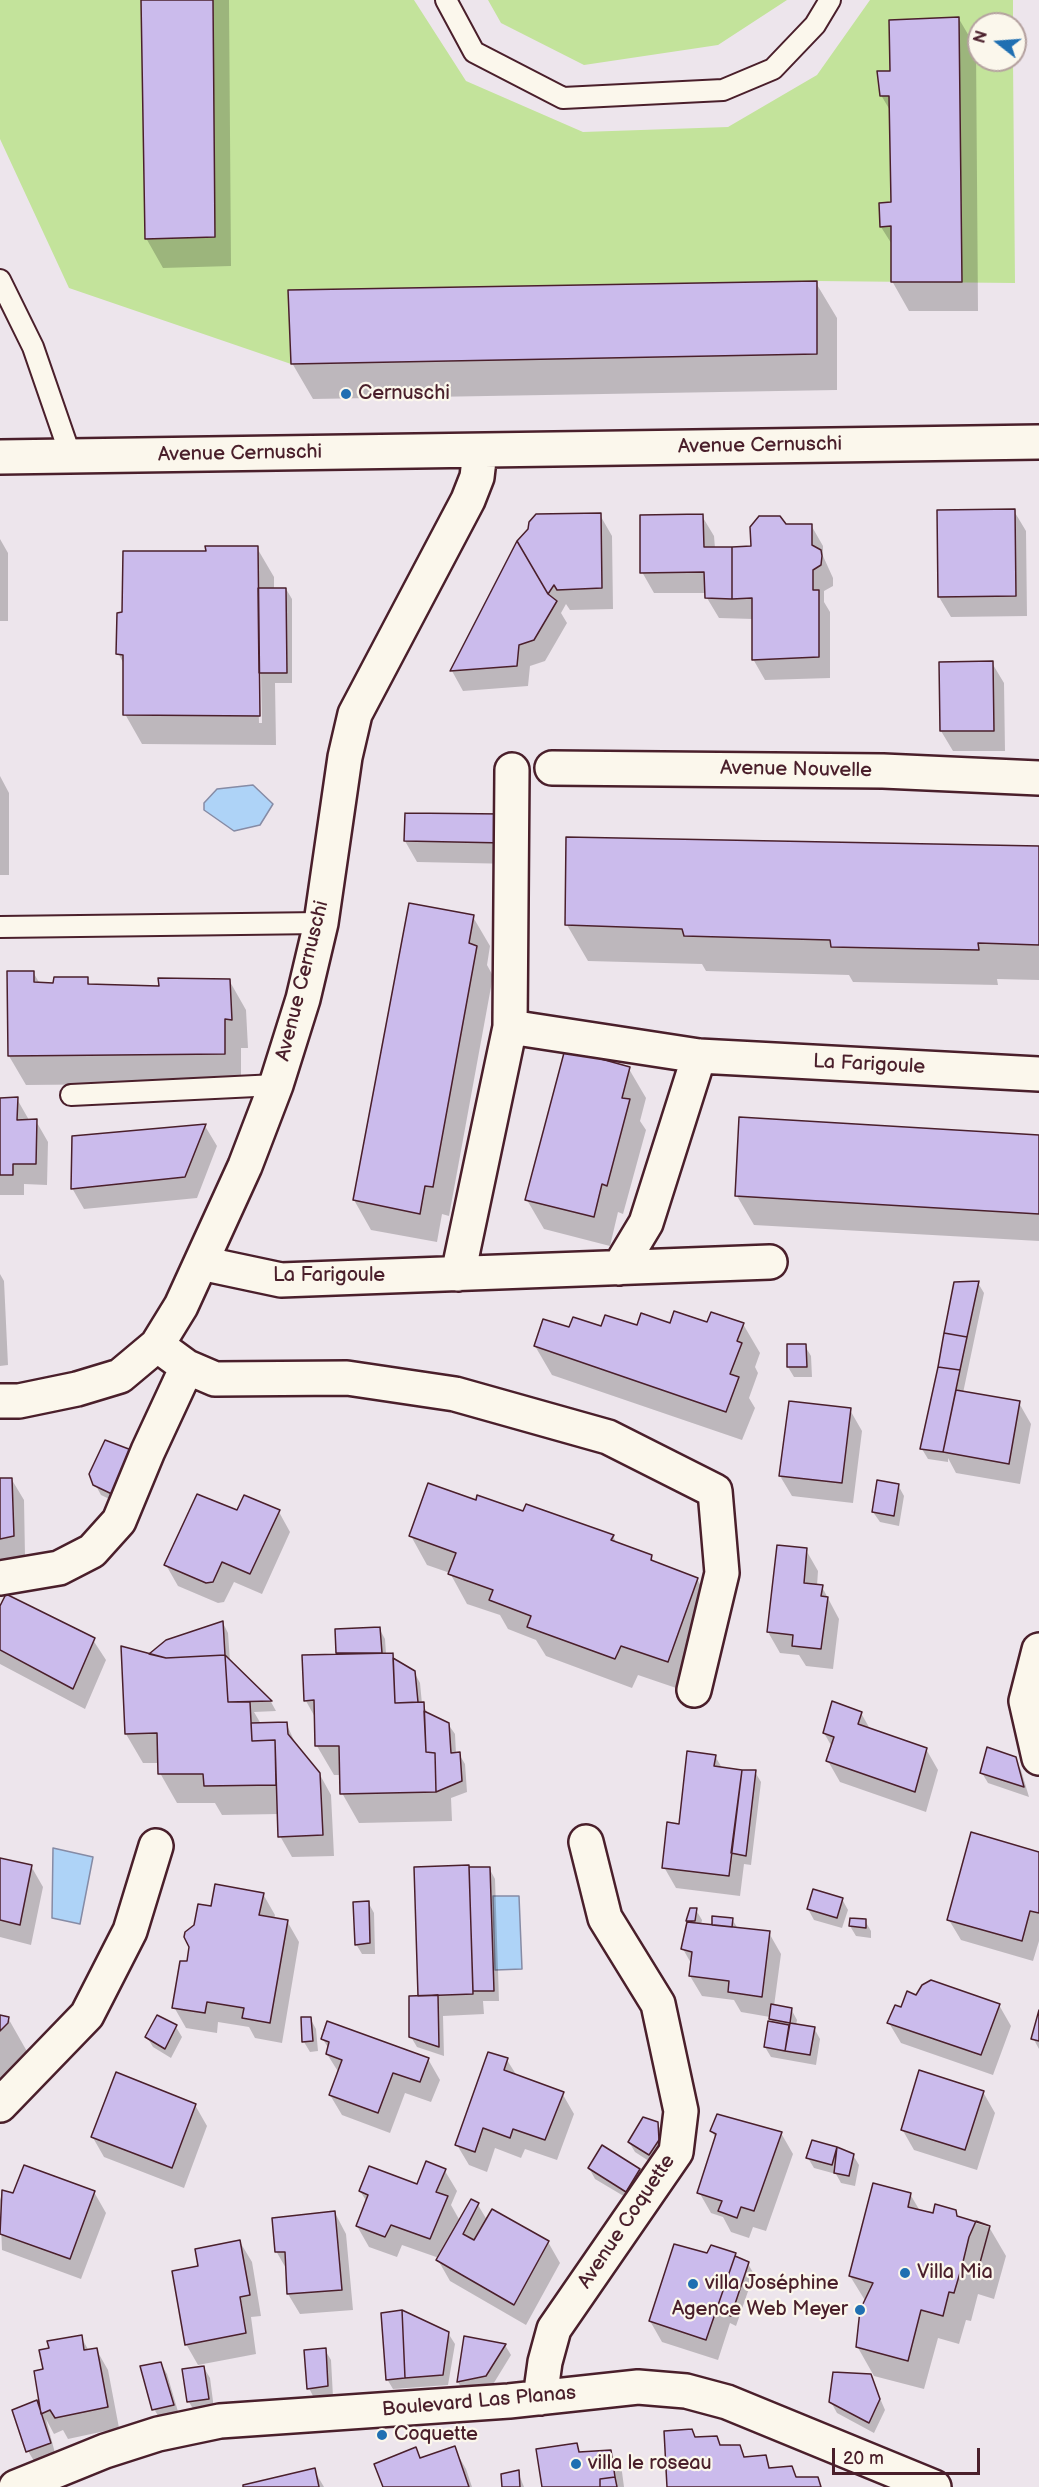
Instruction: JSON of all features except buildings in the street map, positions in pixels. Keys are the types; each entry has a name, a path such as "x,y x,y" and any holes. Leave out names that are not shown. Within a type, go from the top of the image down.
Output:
{"street":[{"name":"Avenue Cernuschi","path":"0,457 1039,442"},
{"name":"Avenue Cernuschi","path":"0,1401 19,1401 77,1389 120,1376 157,1345 181,1306 245,1166 276,1085 303,999 321,923 345,757 355,714 468,500 477,477 480,451"},
{"name":"Avenue Nouvelle","path":"552,768 884,771 1039,778"},
{"path":"458,1274 510,1026 512,770"},
{"name":"La Farigoule","path":"510,1026 699,1056 1039,1074"},
{"path":"619,1268 646,1223 699,1056"},
{"name":"La Farigoule","path":"201,1263 281,1281 770,1263"},
{"path":"157,1345 187,1367 215,1379 347,1378 455,1394 608,1437 715,1491 722,1573 694,1690"},
{"path":"0,1578 59,1568 92,1551 119,1521 187,1367"},
{"path":"1039,1650 1026,1701 1039,1758"},
{"name":"Avenue Coquette","path":"540,2398 545,2362 554,2329 676,2152 681,2111 658,2004 605,1918 586,1842"},
{"path":"0,2105 87,2015 130,1931 156,1846"},
{"name":"Boulevard Las Planas","path":"16,2487 105,2451 147,2437 220,2421 540,2398 638,2387 686,2391 728,2402 934,2487"}],"lane":[{"path":"446,0 474,52 563,98 723,90 773,69 815,25 830,0"},
{"path":"0,280 33,347 71,457"},
{"path":"0,927 321,923"},
{"path":"71,1095 276,1085"}],"green space":[{"path":"0,0 414,0 466,81 583,132 728,127 817,75 870,0 1013,0 1013,12 967,12 967,72 1013,72 1015,283 817,281 288,290 291,364 69,288 0,139"},
{"path":"488,0 787,0 718,45 584,65 501,23"}],"water":[{"path":"253,785 273,804 260,825 234,831 204,810 204,803 217,789"},
{"path":"53,1848 93,1857 80,1924 52,1918"},
{"path":"493,1896 519,1896 522,1969 495,1970"}],"place":[{"name":"Cernuschi","path":"346,394"},
{"name":"Villa Mia","path":"905,2273"},
{"name":"villa Joséphine","path":"693,2284"},
{"name":"Agence Web Meyer","path":"860,2310"},
{"name":"Coquette","path":"382,2435"},
{"name":"villa le roseau","path":"576,2464"}]}
